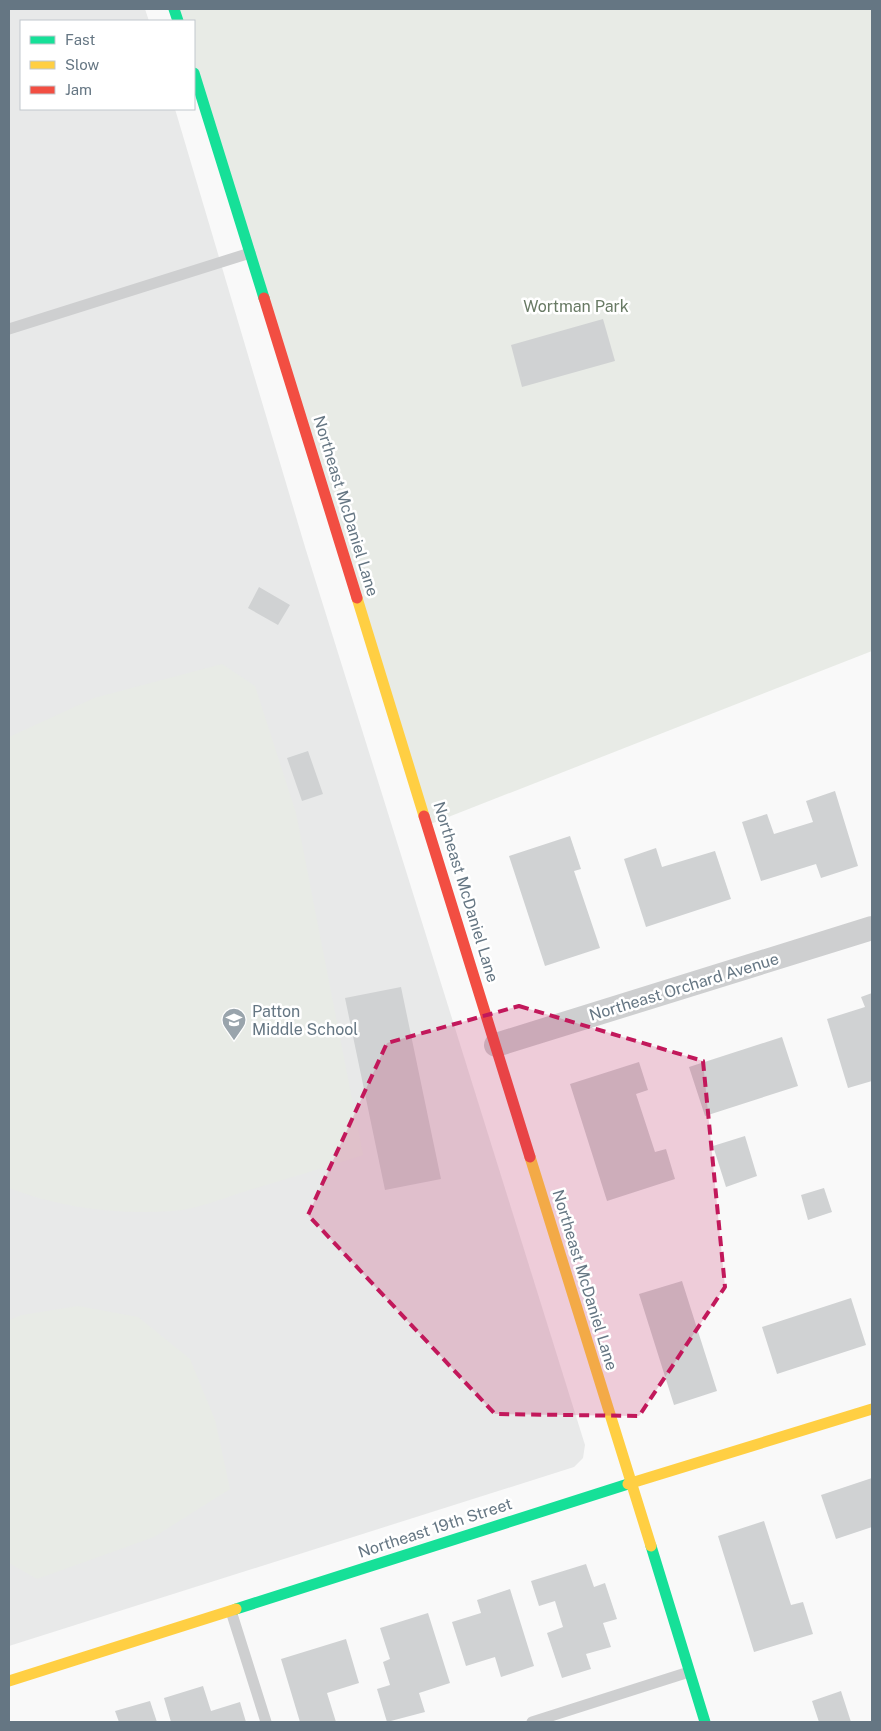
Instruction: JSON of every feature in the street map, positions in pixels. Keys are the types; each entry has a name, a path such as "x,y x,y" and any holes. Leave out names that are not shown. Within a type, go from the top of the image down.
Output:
{"street":[{"name":"Northeast McDaniel Lane","path":"195,76 705,1722"},
{"name":"Northeast Orchard Avenue","path":"496,1045 872,928"},
{"name":"Northeast 19th Street","path":"9,1681 872,1409"}],"lane":[{"path":"9,329 250,253"},
{"path":"231,1610 266,1722"},
{"path":"532,1722 689,1672"}],"highlighted area":[{"path":"519,1006 703,1061 725,1287 639,1416 495,1414 308,1215 387,1043"}],"shaded area":[{"name":"Patton Middle School","path":"9,9 145,9 149,20 20,20 20,110 175,110 305,547 585,1445 583,1458 574,1467 9,1646"}],"green space":[{"name":"Wortman Park","path":"173,9 872,9 872,651 428,825 195,77 195,20 177,20"},
{"path":"222,664 255,686 296,813 363,1155 209,1203 173,1211 110,1211 49,1201 9,1188 9,737 94,698"},
{"path":"78,1306 138,1317 190,1359 215,1420 230,1489 154,1537 37,1579 9,1563 9,1320 22,1315"}],"building":[{"path":"603,319 615,361 522,387 511,345"},
{"path":"259,587 290,605 278,625 248,608"},
{"path":"308,751 323,794 302,801 287,758"},
{"path":"835,791 858,866 821,878 816,864 761,881 742,822 767,814 774,834 813,822 806,801"},
{"path":"570,836 581,869 574,871 600,948 545,966 509,856"},
{"path":"656,848 662,867 715,851 731,899 646,927 624,859"},
{"path":"401,987 441,1179 385,1190 345,998"},
{"path":"872,993 872,1081 848,1088 827,1019 865,1007 861,997"},
{"path":"782,1037 798,1086 705,1116 689,1067"},
{"path":"639,1062 648,1090 636,1094 655,1152 666,1149 675,1179 607,1201 570,1084"},
{"path":"745,1136 757,1176 726,1187 713,1146"},
{"path":"824,1188 832,1212 808,1220 801,1195"},
{"path":"682,1281 717,1391 674,1405 639,1294"},
{"path":"851,1298 866,1345 777,1374 762,1327"},
{"path":"872,1478 872,1527 836,1539 821,1495"},
{"path":"764,1521 791,1605 803,1602 813,1634 754,1652 718,1536"},
{"path":"586,1564 594,1587 605,1583 617,1619 603,1623 611,1647 586,1654 591,1669 562,1678 547,1633 563,1627 555,1601 539,1606 531,1581"},
{"path":"510,1589 534,1666 501,1677 495,1657 466,1666 452,1622 481,1613 477,1600"},
{"path":"428,1613 450,1683 419,1693 425,1712 387,1722 377,1689 390,1685 383,1662 390,1659 380,1628"},
{"path":"346,1639 359,1683 327,1693 336,1722 300,1722 281,1659"},
{"path":"203,1686 211,1711 240,1702 246,1722 171,1722 164,1698"},
{"path":"841,1691 851,1722 819,1722 812,1701"},
{"path":"150,1701 157,1722 119,1722 115,1711"}],"traffic: fast":[{"path":"174,9 178,20"},
{"path":"195,76 264,298"},
{"path":"236,1609 628,1484"},
{"path":"651,1546 705,1722"}],"traffic: slow":[{"path":"357,598 424,816"},
{"path":"530,1157 651,1546"},
{"path":"628,1484 872,1409"},
{"path":"9,1681 236,1609"}],"traffic: jam":[{"path":"264,298 357,598"},
{"path":"424,816 530,1157"}],"place":[{"name":"Patton Middle School","path":"234,1041"}]}
